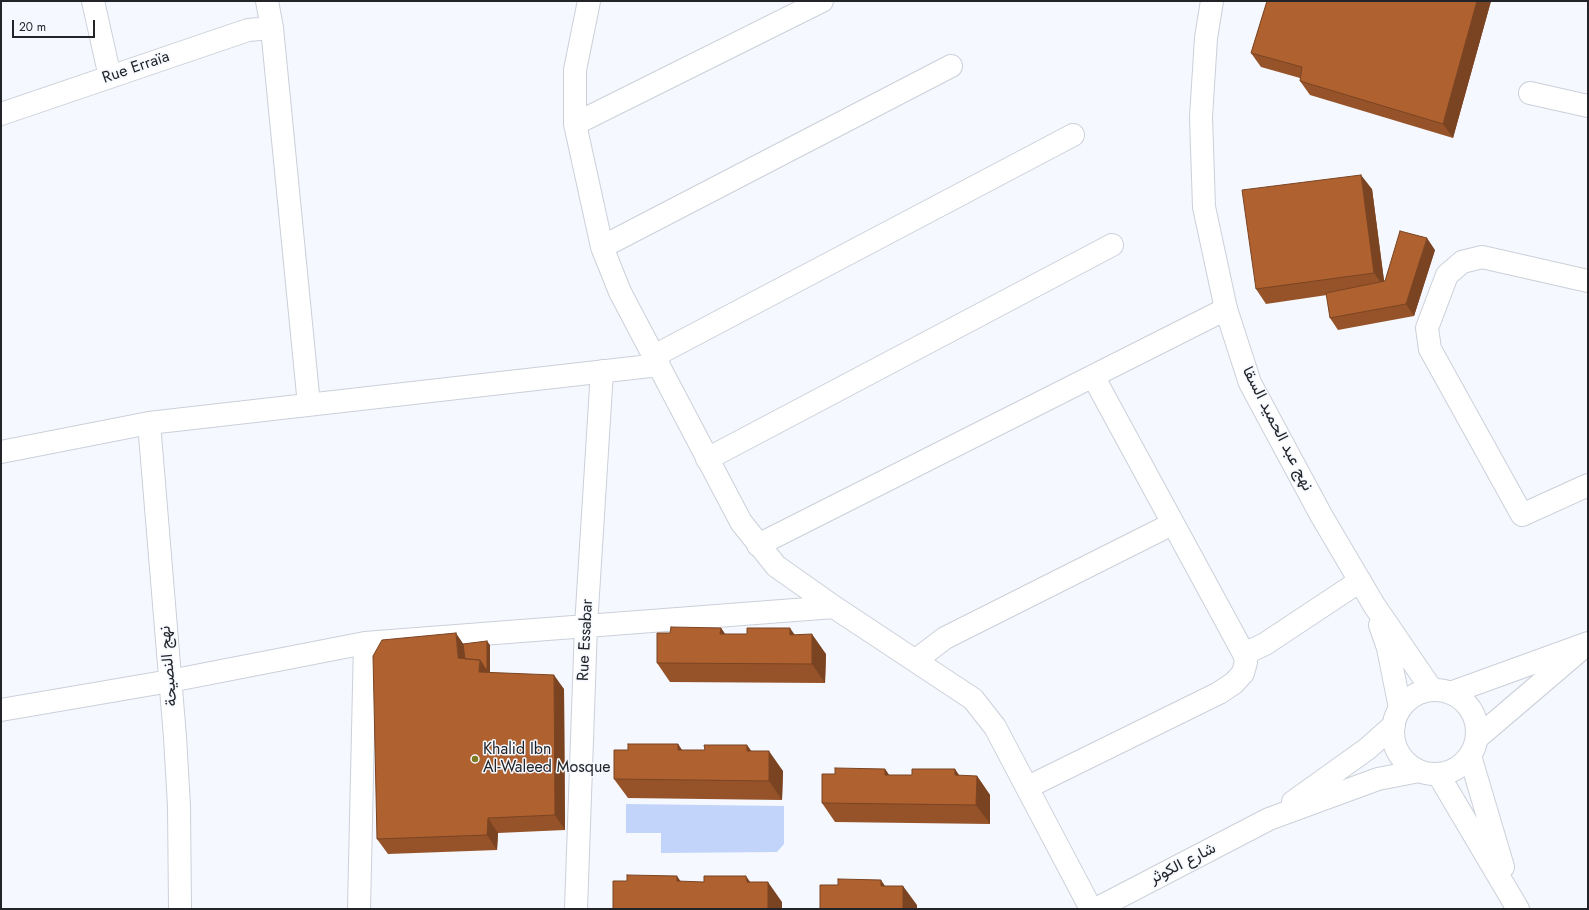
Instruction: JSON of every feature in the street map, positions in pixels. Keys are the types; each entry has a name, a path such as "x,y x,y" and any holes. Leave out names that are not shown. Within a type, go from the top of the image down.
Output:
{"street":[{"path":"93,1 110,77"},
{"path":"267,1 272,28 309,405"},
{"path":"589,1 575,70 575,124 602,247 620,292 657,360 707,460 741,522 776,566 834,607 973,699 995,727 1091,909"},
{"path":"575,124 822,1"},
{"name":"نهج عبد الحميد السقا","path":"1212,1 1206,38 1201,117 1204,207 1226,309 1250,383 1321,515 1374,605 1441,691"},
{"name":"Rue Erraïa","path":"1,114 248,30 272,28"},
{"path":"602,247 951,66"},
{"path":"1530,94 1588,106"},
{"path":"1,452 149,423 602,371 657,360 1073,135"},
{"path":"707,460 1112,245"},
{"path":"1588,281 1482,257 1462,262 1447,275 1427,328 1430,349 1522,515 1588,485"},
{"path":"758,545 1226,309"},
{"name":"Rue Essabar","path":"576,909 586,626 602,371"},
{"path":"1028,787 1219,693 1234,683 1243,673 1246,662 1244,654 1172,524 1093,376"},
{"name":"نهج النصيحة","path":"149,423 179,806 180,909"},
{"path":"916,660 945,638 1172,524"},
{"path":"1244,654 1264,644 1360,581"},
{"name":"نهج عبد الحميد السقا","path":"1374,605 1388,648 1397,717"},
{"path":"1,710 170,681 365,642 834,607"},
{"path":"359,909 365,642"},
{"path":"1588,643 1473,747 1461,765 1450,772 1429,773 1408,764 1399,753 1394,740 1397,717 1409,699 1420,693 1441,691 1588,643"},
{"path":"1441,691 1462,700 1471,711 1476,724 1473,747 1516,905"},
{"name":"شارع الكوثر","path":"1269,819 1367,749 1397,717"},
{"path":"1429,773 1516,905"},
{"name":"شارع الكوثر","path":"1096,909 1269,819 1378,779 1429,773"}],"shaded area":[{"path":"626,804 784,806 784,844 777,852 661,853 661,833 626,833"}],"building":[{"path":"1267,1 1477,1 1443,124 1300,81 1302,67 1251,53"},
{"path":"1361,175 1374,273 1256,289 1242,190"},
{"path":"1400,231 1427,238 1406,304 1330,318 1326,293 1385,281"},
{"path":"671,627 721,628 720,634 747,634 747,628 790,628 790,635 812,634 812,664 657,663 657,633 670,633"},
{"name":"Khalid Ibn Al-Waleed Mosque","path":"456,633 458,658 480,660 479,672 554,675 555,815 488,818 487,835 377,839 373,656 382,640"},
{"path":"487,641 487,671 480,660 465,659 463,644"},
{"path":"628,744 678,744 678,750 705,750 704,745 747,745 747,751 769,751 769,781 614,779 614,750 628,750"},
{"path":"835,768 885,769 885,775 912,775 912,769 955,769 955,775 977,776 976,805 822,803 822,774 835,774"},
{"path":"627,875 677,876 677,881 704,882 704,876 746,876 747,882 768,882 768,909 613,909 613,881 627,881"},
{"path":"838,879 881,880 881,886 903,886 903,909 820,909 820,885 838,885"}],"place":[{"name":"Khalid Ibn Al-Waleed Mosque","path":"475,759"}]}
